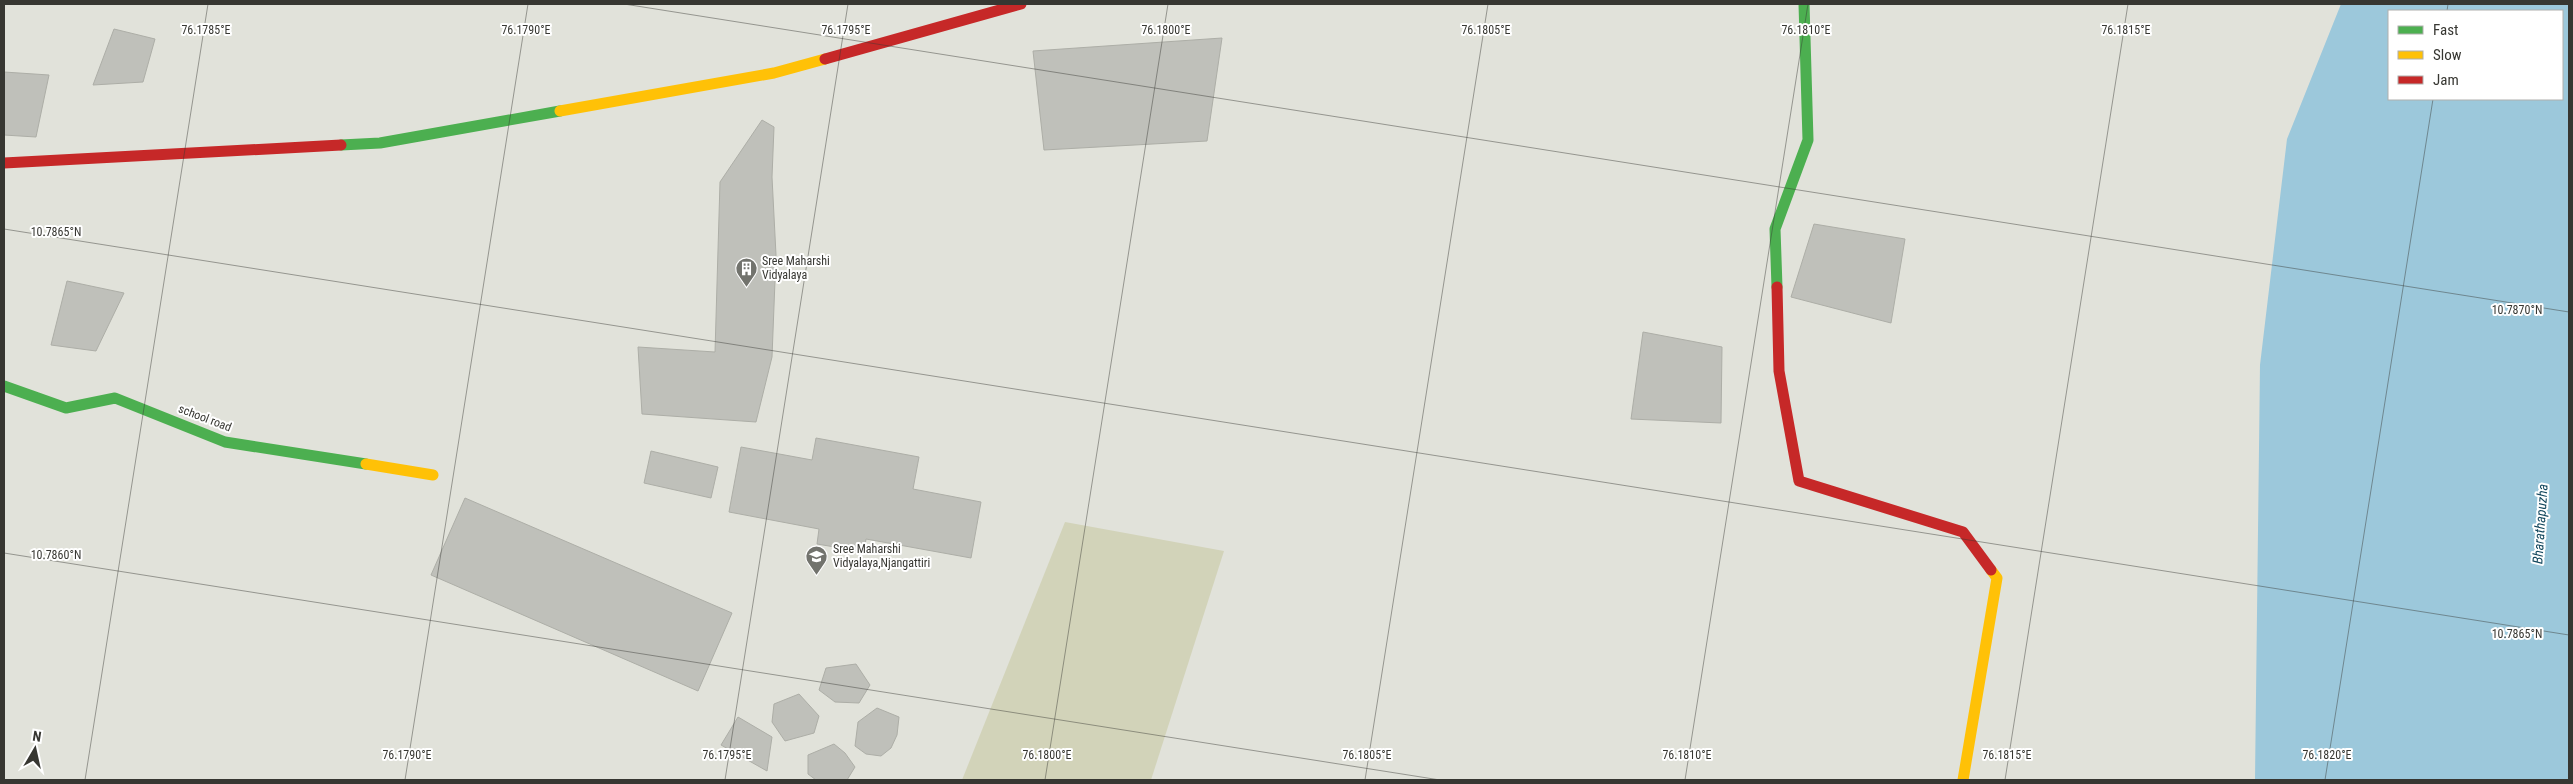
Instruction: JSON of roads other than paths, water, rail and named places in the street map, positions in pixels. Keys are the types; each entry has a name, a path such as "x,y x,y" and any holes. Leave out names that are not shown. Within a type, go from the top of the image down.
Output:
{"street":[{"path":"4,163 380,143 774,73 1021,4"},
{"path":"1804,4 1808,140 1775,230 1779,370 1799,480 1963,532 1997,578 1963,780"},
{"name":"school road","path":"4,386 66,408 115,398 225,442 433,475"}],"water":[{"name":"Bharathapuzha","path":"2341,4 2569,4 2569,780 2255,780 2260,365 2287,139"}],"place":[{"name":"Sree Maharshi Vidyalaya","path":"746,287"},
{"name":"Sree Maharshi Vidyalaya,Njangattiri","path":"817,575"}]}
